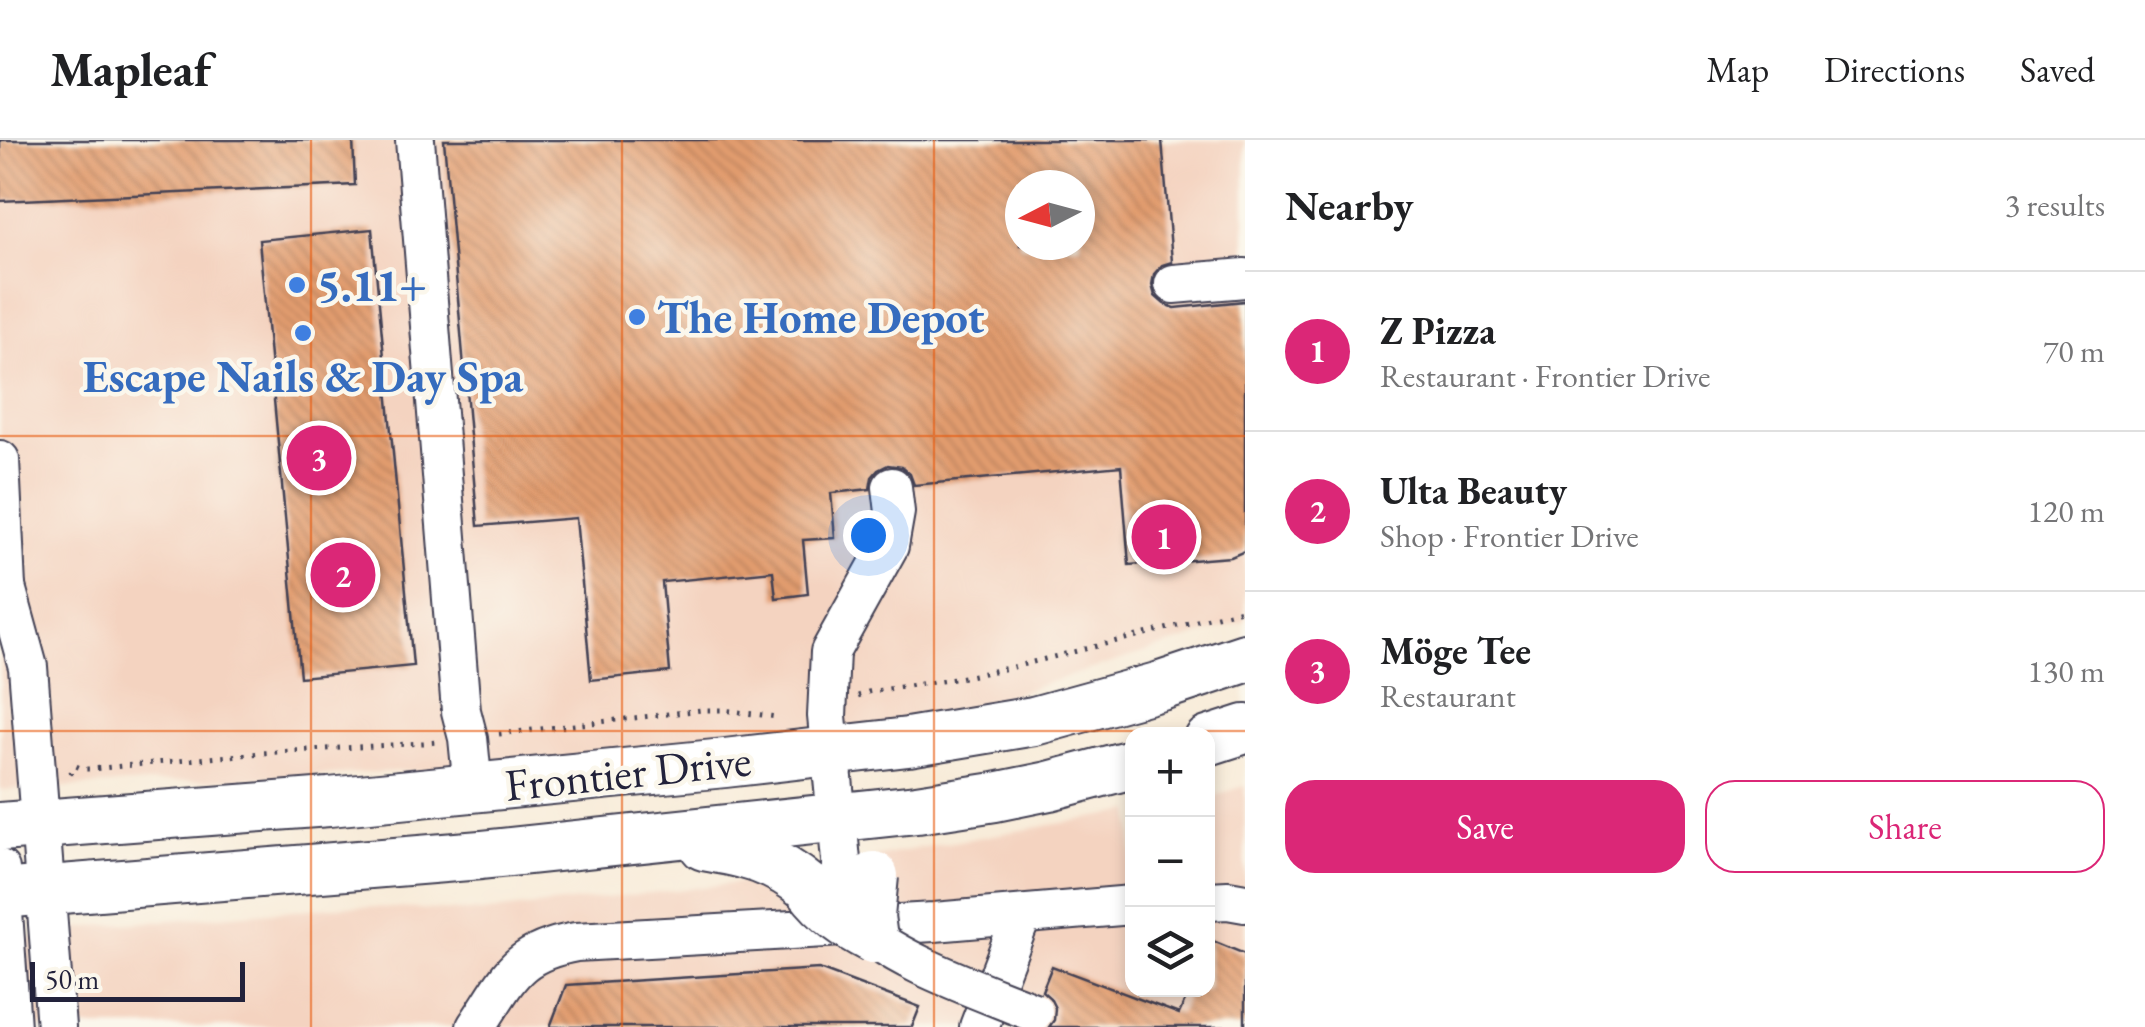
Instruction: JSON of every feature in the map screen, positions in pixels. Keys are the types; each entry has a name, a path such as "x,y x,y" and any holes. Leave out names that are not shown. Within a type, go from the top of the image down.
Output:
{"main road":[{"name":"Frontier Drive","path":"25,811 328,802 473,788 828,729 927,740 1034,721 1245,658"},
{"path":"1215,739 1245,729"},
{"name":"Frontier Drive","path":"15,893 410,862 944,805 995,798 1125,766"},
{"path":"873,939 823,906 842,882 880,858 908,824 944,805"},
{"path":"621,841 737,851 767,860 792,874 842,882"}],"street":[{"path":"415,140 461,710 473,788"},
{"path":"1174,284 1245,278"},
{"path":"0,460 6,587 0,647"},
{"path":"842,882 828,729 830,652 888,546 894,512 892,487"},
{"path":"6,587 28,668 25,811 15,893 10,1027"},
{"path":"0,869 15,893 56,1027"},
{"path":"1215,901 1245,903"},
{"path":"476,1027 513,971 533,954 552,946 1125,906"},
{"path":"979,1027 1022,915"},
{"path":"873,939 904,957 1033,1012"}],"path":[{"path":"25,811 68,778 76,766 84,769 416,744 701,710 799,719 828,729 868,692 1012,667 1245,609"}],"shaded area":[{"path":"0,140 1245,140 1245,621 830,751 0,790"},
{"path":"1245,786 1245,1027 0,1027 0,943 96,926 347,906 482,912 766,880 919,848 1125,812 1125,997 1215,997 1215,796"}],"building":[{"path":"0,140 353,140 355,185 0,201"},
{"path":"444,140 1162,140 1172,262 1162,265 1154,274 1155,296 1175,308 1245,301 1245,551 1231,557 1129,565 1121,466 914,485 902,467 888,465 872,477 870,489 831,493 835,538 803,540 808,594 776,598 773,571 662,582 670,672 591,680 576,518 478,526"},
{"path":"372,229 413,666 300,677 259,240"},
{"path":"1215,942 1245,954 1245,1027 1049,1027 1055,1008 1042,991 1052,966 1125,994 1125,997 1179,1014 1187,997 1215,997"},
{"path":"819,969 920,1007 912,1027 550,1027 566,985"}],"place":[{"name":"5.11+","path":"297,285"},
{"name":"The Home Depot","path":"637,317"},
{"name":"Escape Nails & Day Spa","path":"303,333"},
{"name":"Möge Tee","path":"319,458"},
{"name":"Z Pizza","path":"1164,537"},
{"name":"Ulta Beauty","path":"343,575"}]}
